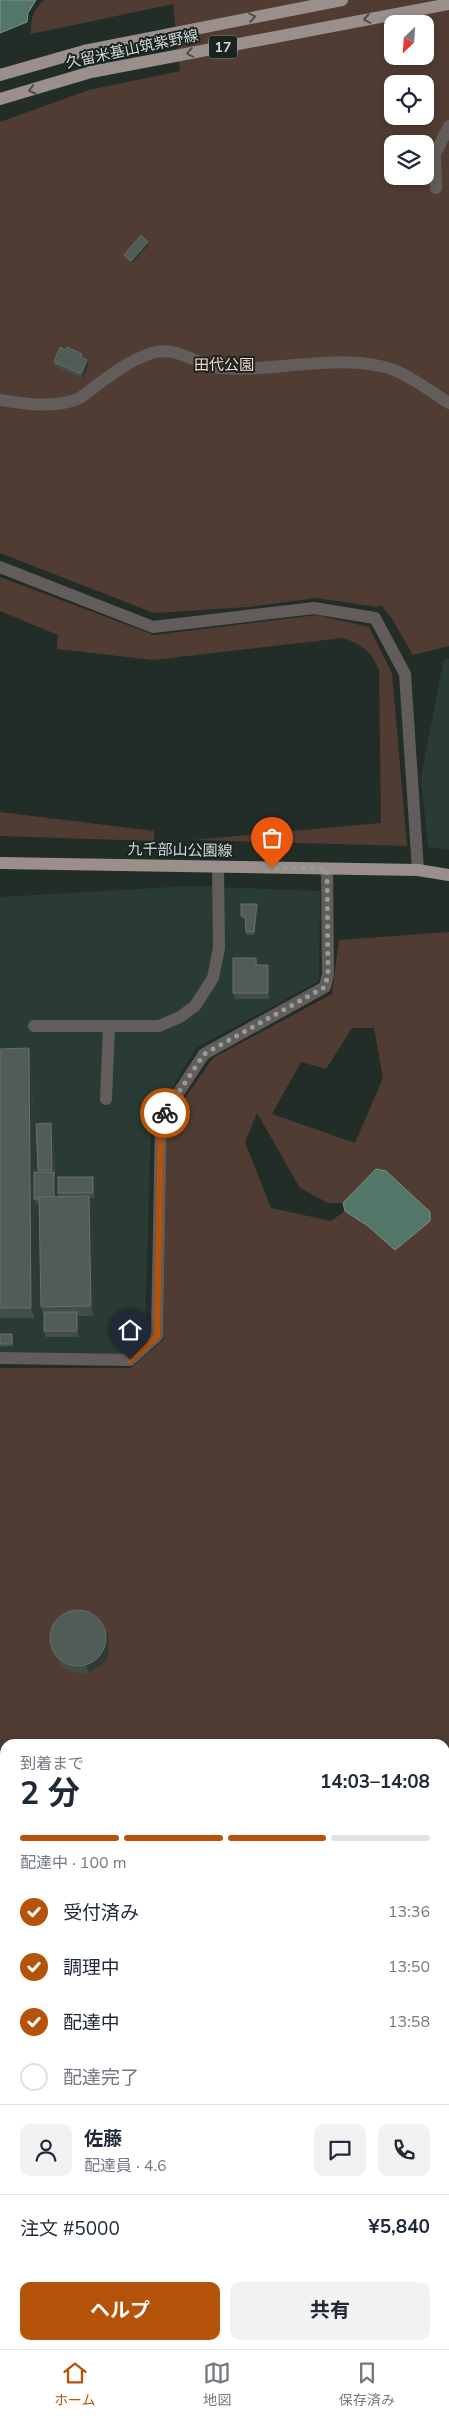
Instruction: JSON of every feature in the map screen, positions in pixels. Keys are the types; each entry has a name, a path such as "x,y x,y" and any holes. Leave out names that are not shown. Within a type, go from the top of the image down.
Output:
{"main road":[{"name":"久留米基山筑紫野線","path":"0,75 92,49 342,0"},
{"name":"久留米基山筑紫野線","path":"0,99 91,72 449,4"},
{"name":"九千部山公園線","path":"0,863 418,870 449,874"}],"street":[{"path":"436,188 435,154 449,126"},
{"path":"0,400 37,406 76,400 127,364 157,352 179,353 216,368 239,370 338,363 374,365 394,370 417,382 449,403"},
{"path":"0,567 153,626 314,608 375,618 405,674 418,870"},
{"path":"34,1026 159,1026 180,1017 195,1006 213,978 219,948 218,867"},
{"path":"0,1358 130,1360 157,1336 161,1119 204,1054 325,987 328,974 327,869"},
{"path":"106,1099 109,1026"}],"shaded area":[{"path":"0,0 36,0 28,13 27,22 0,33"},
{"path":"444,659 449,659 449,850 428,847 421,777"},
{"path":"190,886 320,891 319,981 196,1048 151,1124 145,1333 122,1355 0,1352 0,897"},
{"path":"376,1169 386,1171 430,1212 430,1221 395,1250 368,1226 345,1211 343,1203"}],"green space":[{"name":"田代公園","path":"45,0 449,0 449,646 413,655 391,617 381,605 377,607 316,598 248,607 154,613 0,553 0,122 89,90 180,71 173,4 31,34 33,15 37,7"},
{"path":"0,577 154,635 317,615 369,627 392,673 407,846 193,840 381,823 379,670 366,649 343,638 153,660 57,649 58,635 0,611"},
{"path":"0,812 154,831 154,841 0,836"},
{"path":"449,932 449,1739 0,1739 0,1368 131,1368 163,1340 167,1123 213,1058 332,994 339,940","holes":["352,1028 374,1028 383,1078 355,1143 272,1114 301,1062 326,1069","257,1113 300,1188 328,1203 343,1203 375,1170 395,1250 368,1226 345,1211 331,1221 271,1208 245,1142"]}],"building":[{"path":"141,235 148,242 131,261 124,255"},
{"path":"60,347 66,350 67,347 82,354 80,357 87,360 81,374 54,362"},
{"path":"241,904 257,904 254,932 246,932 245,916 241,916"},
{"path":"233,958 256,958 256,965 268,965 268,993 233,993"},
{"path":"29,1048 31,1308 0,1308 0,1049"},
{"path":"51,1123 52,1170 38,1170 36,1124"},
{"path":"34,1172 54,1172 54,1197 34,1199"},
{"path":"58,1177 93,1177 93,1193 58,1193"},
{"path":"89,1196 91,1306 41,1307 39,1197"},
{"path":"44,1312 77,1312 77,1331 44,1331"},
{"path":"0,1334 12,1334 12,1344 0,1344"},
{"path":"78,1610 89,1612 98,1618 104,1627 106,1638 104,1649 98,1658 89,1664 78,1666 67,1664 58,1658 52,1649 50,1638 52,1627 58,1618 67,1612"}],"way so far":[{"path":"165,1113 204,1054 325,987 328,974 327,869 272,868"}],"route":[{"path":"130,1360 157,1336 161,1119 165,1113"}]}
